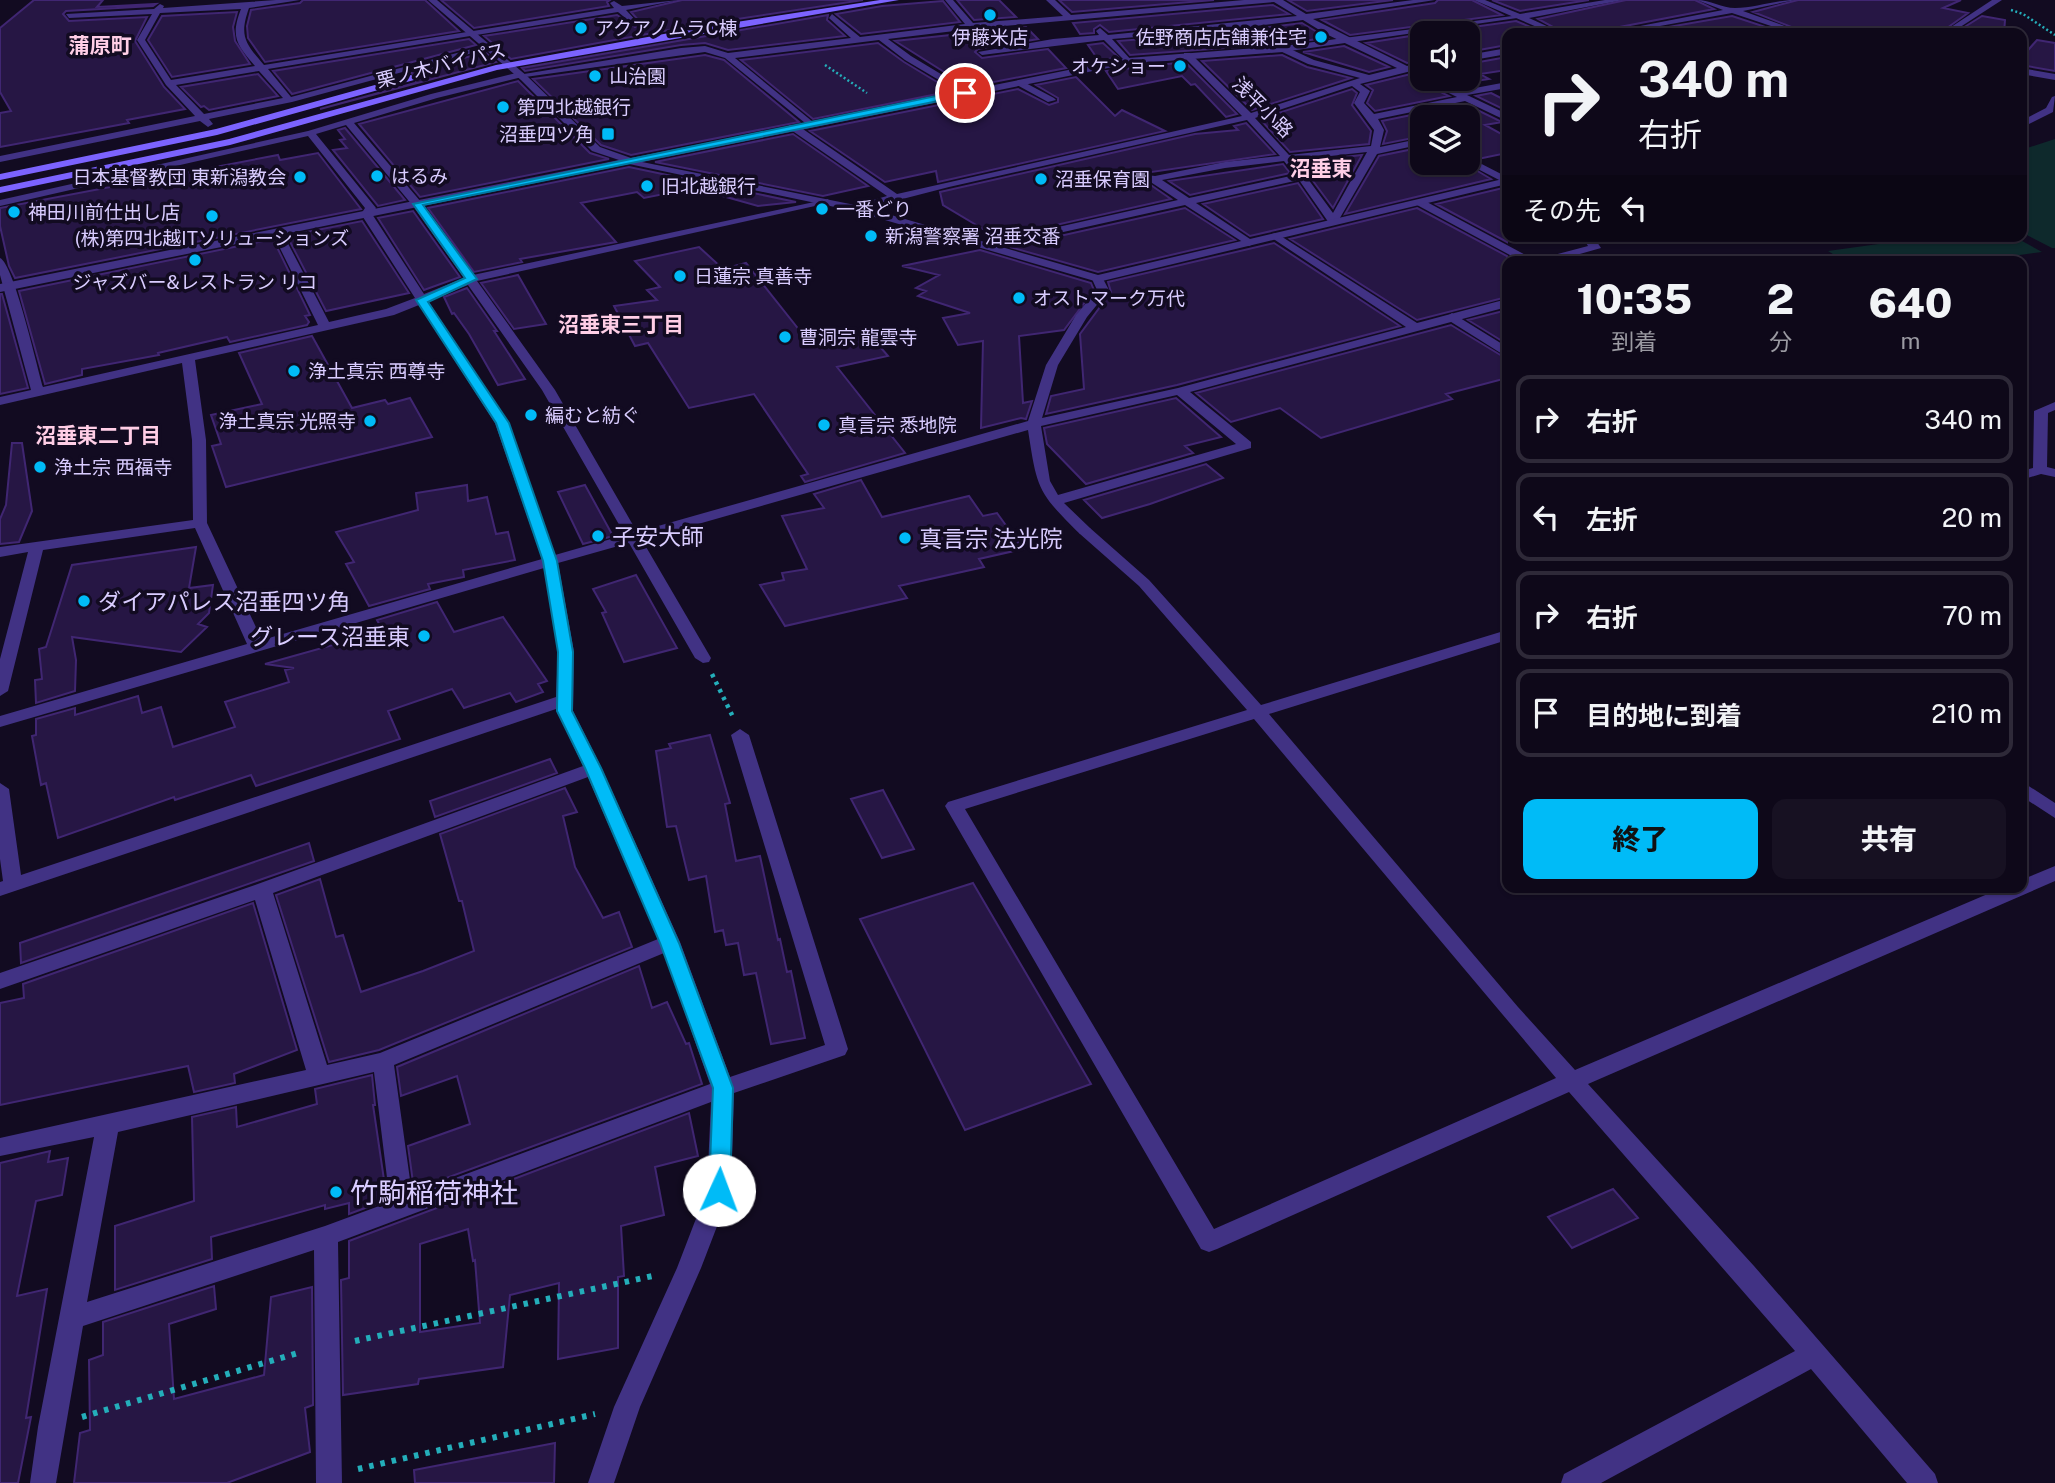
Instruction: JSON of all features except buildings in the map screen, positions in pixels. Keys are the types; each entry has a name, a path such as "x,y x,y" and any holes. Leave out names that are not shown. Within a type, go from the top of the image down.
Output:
{"main road":[{"name":"栗ノ木バイパス","path":"0,177 217,132 386,84 498,58 826,0"},
{"name":"栗ノ木バイパス","path":"0,190 230,142 508,65 825,9 895,0"}],"street":[{"path":"164,0 141,40 169,83 217,132"},
{"path":"69,16 246,6 296,0"},
{"path":"432,0 521,76 596,149 638,164 856,208 1098,279 1502,182"},
{"path":"611,0 634,23"},
{"path":"169,83 675,0"},
{"path":"949,0 971,26"},
{"path":"1050,0 1070,18"},
{"path":"728,56 971,26 1274,0 1346,40 1410,70"},
{"path":"982,52 1054,42 1247,25 1431,0"},
{"path":"1478,0 1546,28"},
{"path":"4,287 1128,61 1283,49 1520,17 1619,0"},
{"path":"1701,0 1785,28"},
{"path":"1635,28 1791,0"},
{"path":"1953,28 1998,0"},
{"path":"1215,3 1228,12"},
{"path":"246,6 239,25 242,45 289,100"},
{"path":"832,16 857,39"},
{"path":"1090,17 1128,61"},
{"path":"1238,18 1283,49 1311,62 1366,77"},
{"path":"879,36 908,58 965,93"},
{"path":"0,159 289,100 487,48"},
{"path":"0,203 310,132 434,96 521,76 681,51 705,49 728,56 810,124"},
{"path":"1480,56 1502,52"},
{"name":"浅平小路","path":"1188,55 1289,157 1333,221"},
{"path":"856,208 1021,166 1175,135 1248,117 1366,77 1410,67"},
{"path":"2027,72 2055,77"},
{"path":"1333,221 1374,150 1380,132 1359,103 1365,91 1350,82"},
{"path":"1020,83 1051,100"},
{"path":"1371,117 1502,86"},
{"path":"1452,91 1502,116"},
{"path":"2027,122 2050,110 2055,99"},
{"path":"348,122 417,204 548,390 703,658"},
{"path":"790,128 797,129 895,197"},
{"path":"310,132 371,208 366,214"},
{"path":"1249,243 1149,176 1289,157 1374,150 1410,139"},
{"path":"1480,166 1502,178"},
{"path":"987,246 1303,176"},
{"path":"0,401 390,312 471,279 824,201"},
{"path":"1421,202 1521,256"},
{"path":"366,214 502,423 550,561 566,652 564,711 593,768 670,943 723,1088 719,1190 690,1268 627,1407 601,1483"},
{"path":"277,232 324,325"},
{"path":"1276,236 1413,326"},
{"path":"1561,256 1595,248 1591,242"},
{"path":"0,261 4,287 38,392"},
{"path":"1098,279 1103,290 1082,315 1052,365 1034,424 1043,481 1054,501 1144,583 1258,712 1493,992 1926,1483"},
{"path":"0,722 257,649 632,537 1034,424 1180,391 1413,326 1502,304"},
{"path":"1452,317 1502,350"},
{"path":"188,358 199,440 200,523 257,649"},
{"path":"1054,501 1246,445 1180,391"},
{"path":"2027,475 2048,472 2041,411 2055,406"},
{"path":"0,552 200,523"},
{"path":"0,691 37,547"},
{"path":"1502,637 954,806 1209,1242 1572,1081 2009,893"},
{"path":"0,789 6,887 565,700"},
{"path":"73,1318 326,1237 723,1088 837,1049 740,734"},
{"path":"0,981 262,890 593,768"},
{"path":"2027,791 2055,812"},
{"path":"2027,885 2055,873"},
{"path":"262,890 319,1076"},
{"path":"0,1147 108,1125 383,1061 670,943"},
{"path":"383,1061 401,1208"},
{"path":"43,1483 51,1427 108,1125"},
{"path":"326,1237 329,1479"},
{"path":"1574,1483 1814,1354"}],"path":[{"path":"2006,9 2023,12 2040,27 2055,35"},
{"path":"798,47 891,108"},
{"path":"703,658 740,734"},
{"path":"51,1427 328,1344 365,1339 690,1268"},
{"path":"329,1479 627,1407"}],"green space":[{"path":"2055,139 2055,248 2027,235 2027,148"},
{"path":"1893,242 2024,242 2042,252 2013,256 1836,256 1828,251"}],"place":[{"name":"伊藤米店","path":"990,15"},
{"name":"アクアノムラC棟","path":"581,28"},
{"name":"佐野商店店舗兼住宅","path":"1321,37"},
{"name":"オケショー","path":"1180,66"},
{"name":"山治園","path":"595,76"},
{"name":"第四北越銀行","path":"503,107"},
{"name":"沼垂四ツ角","path":"608,134"},
{"name":"はるみ","path":"377,176"},
{"name":"日本基督教団 東新潟教会","path":"300,177"},
{"name":"沼垂保育園","path":"1041,179"},
{"name":"旧北越銀行","path":"647,186"},
{"name":"一番どり","path":"822,209"},
{"name":"神田川前仕出し店","path":"14,212"},
{"name":"(株)第四北越ITソリューションズ","path":"212,216"},
{"name":"新潟警察署 沼垂交番","path":"871,236"},
{"name":"ジャズバー&レストラン リコ","path":"195,260"},
{"name":"日蓮宗 真善寺","path":"680,276"},
{"name":"オストマーク万代","path":"1019,298"},
{"name":"曹洞宗 龍雲寺","path":"785,337"},
{"name":"浄土真宗 西尊寺","path":"294,371"},
{"name":"編むと紡ぐ","path":"531,415"},
{"name":"浄土真宗 光照寺","path":"370,421"},
{"name":"真言宗 悉地院","path":"824,425"},
{"name":"浄土宗 西福寺","path":"40,467"},
{"name":"子安大師","path":"598,536"},
{"name":"真言宗 法光院","path":"905,538"},
{"name":"ダイアパレス沼垂四ツ角","path":"84,601"},
{"name":"グレース沼垂東","path":"424,636"},
{"name":"竹駒稲荷神社","path":"336,1192"}],"district":[{"name":"蒲原町","path":"100,45"},
{"name":"沼垂東","path":"1321,168"},
{"name":"沼垂東三丁目","path":"621,324"},
{"name":"沼垂東二丁目","path":"98,435"}],"route":[{"path":"719,1190 723,1088 670,943 635,869 593,768 564,711 566,652 550,561 502,423 422,300 471,279 417,204 965,93"}]}
